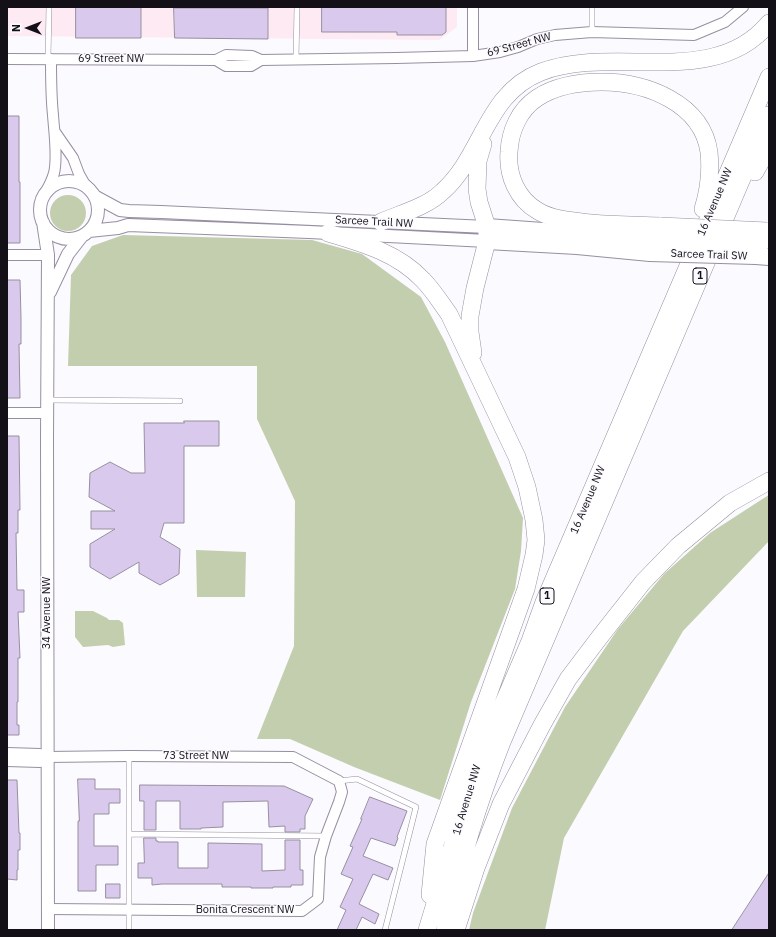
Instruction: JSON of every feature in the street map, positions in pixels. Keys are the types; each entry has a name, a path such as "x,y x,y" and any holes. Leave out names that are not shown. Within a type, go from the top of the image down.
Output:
{"highway":[{"path":"381,222 424,204 443,192 459,173 498,106 511,90 528,78 542,71 562,66 591,62 667,62 713,58 742,47 754,39 769,24"},
{"name":"16 Avenue NW","path":"427,930 478,762 530,641 544,602 769,77"},
{"path":"686,270 708,194 710,172 709,151 706,141 698,126 686,110 677,103 657,92 632,85 608,82 593,82 563,87 538,97 528,106 514,125 508,153 509,167 512,179 519,194 526,202 538,211 552,217 601,224 655,239 766,243"},
{"path":"497,415 476,364 470,332 470,316 487,234 477,189 478,161 481,149 498,106"},
{"name":"16 Avenue NW","path":"445,930 468,839 500,748 769,115"},
{"path":"703,270 769,147"},
{"path":"328,233 368,245 400,262 424,280 449,314 517,457 527,487 534,520 536,540 526,589 435,844 427,930"},
{"name":"Sarcee Trail NW","path":"487,234 577,246 655,239"},
{"name":"Sarcee Trail SW","path":"655,239 766,243"},
{"path":"456,930 472,878 501,804 568,679 643,582 678,546 730,504 769,481"}],"street":[{"path":"473,7 473,56"},
{"name":"69 Street NW","path":"7,59 216,60 226,55 252,56 261,60 296,60 473,56 500,52 518,47 537,39 555,35 592,32 694,35 725,22 743,7"},
{"path":"50,59 55,132 55,160 51,182 40,204 40,213 48,230 64,239 73,239 86,234 95,224 98,215 98,206 93,193 81,178 73,158 55,132"},
{"path":"44,196 49,188 57,183 66,181 74,181 83,184 93,193"},
{"name":"Sarcee Trail NW","path":"93,193 120,210 129,211 381,222 487,234"},
{"name":"34 Avenue NW","path":"43,222 48,255 48,930"},
{"name":"Sarcee Trail NW","path":"86,234 128,225 378,235 487,234"},
{"name":"34 Avenue NW","path":"48,297 68,254 86,234"},
{"path":"7,255 48,255"},
{"path":"7,413 47,413"},
{"name":"73 Street NW","path":"7,753 40,754 47,757 293,757 339,781"},
{"name":"73 Street NW","path":"7,761 40,762 47,757"},
{"name":"Bonita Crescent NW","path":"48,909 302,911 318,899 320,857 342,792 339,781"}],"lane":[{"path":"49,7 50,59"},
{"path":"296,60 297,7"},
{"path":"592,7 592,32"},
{"path":"47,400 180,401"},
{"path":"129,756 129,930"},
{"path":"339,781 357,779 416,807 385,930"},
{"path":"129,834 326,836"}],"shaded area":[{"path":"7,7 457,7 457,27 439,40 7,36"}],"green space":[{"path":"72,195 81,200 85,206 85,220 81,226 72,231 64,231 55,226 51,220 50,209 55,200 61,196"},
{"path":"123,235 312,240 362,254 421,297 445,342 523,518 521,551 515,589 471,702 440,800 354,767 290,739 257,739 294,646 295,501 257,419 257,366 68,366 71,275 92,246"},
{"path":"769,495 769,541 683,631 564,838 545,930 469,930 473,913 512,808 565,707 618,629 664,574 710,533"},
{"path":"196,550 246,552 245,597 197,597"},
{"path":"75,611 93,611 109,620 119,620 123,623 125,645 113,647 108,645 83,647 75,637"}],"building":[{"path":"76,7 141,7 141,38 76,38"},
{"path":"322,7 446,7 446,32 442,35 397,35 397,32 322,32"},
{"path":"174,8 268,8 268,39 175,38"},
{"path":"7,116 19,116 20,243 7,243"},
{"path":"7,280 20,280 20,398 7,398"},
{"path":"184,421 219,421 219,446 184,446 184,523 164,523 160,537 180,549 179,574 160,585 139,573 139,562 110,579 90,567 90,544 115,529 91,529 91,511 115,511 89,497 90,473 110,462 131,473 145,473 144,423 184,423"},
{"path":"7,436 19,436 20,510 18,510 18,533 16,533 17,590 24,590 24,612 18,612 20,658 18,658 17,725 19,725 19,735 7,735"},
{"path":"78,779 95,779 95,789 120,789 120,803 109,803 109,814 94,814 94,846 118,846 118,865 96,865 96,891 78,891"},
{"path":"7,780 17,780 20,850 18,850 17,880 7,879"},
{"path":"140,785 284,786 313,799 305,816 305,829 300,829 300,832 285,832 285,826 269,827 268,801 223,802 223,827 180,829 180,801 156,801 156,830 144,830 144,801 140,801"},
{"path":"370,797 407,811 395,846 371,838 363,856 393,868 388,880 373,874 359,904 379,914 375,924 362,917 356,930 337,930 346,910 340,907 353,879 341,874 353,847 350,846"},
{"path":"144,838 156,838 156,841 158,842 178,842 178,868 208,868 208,843 262,844 262,871 285,870 285,840 300,840 300,870 303,870 303,885 291,885 291,887 251,888 222,887 222,884 152,885 152,878 138,878 138,863 144,863"},
{"path":"769,873 769,930 732,930"},
{"path":"106,884 120,884 120,898 106,898"}]}
